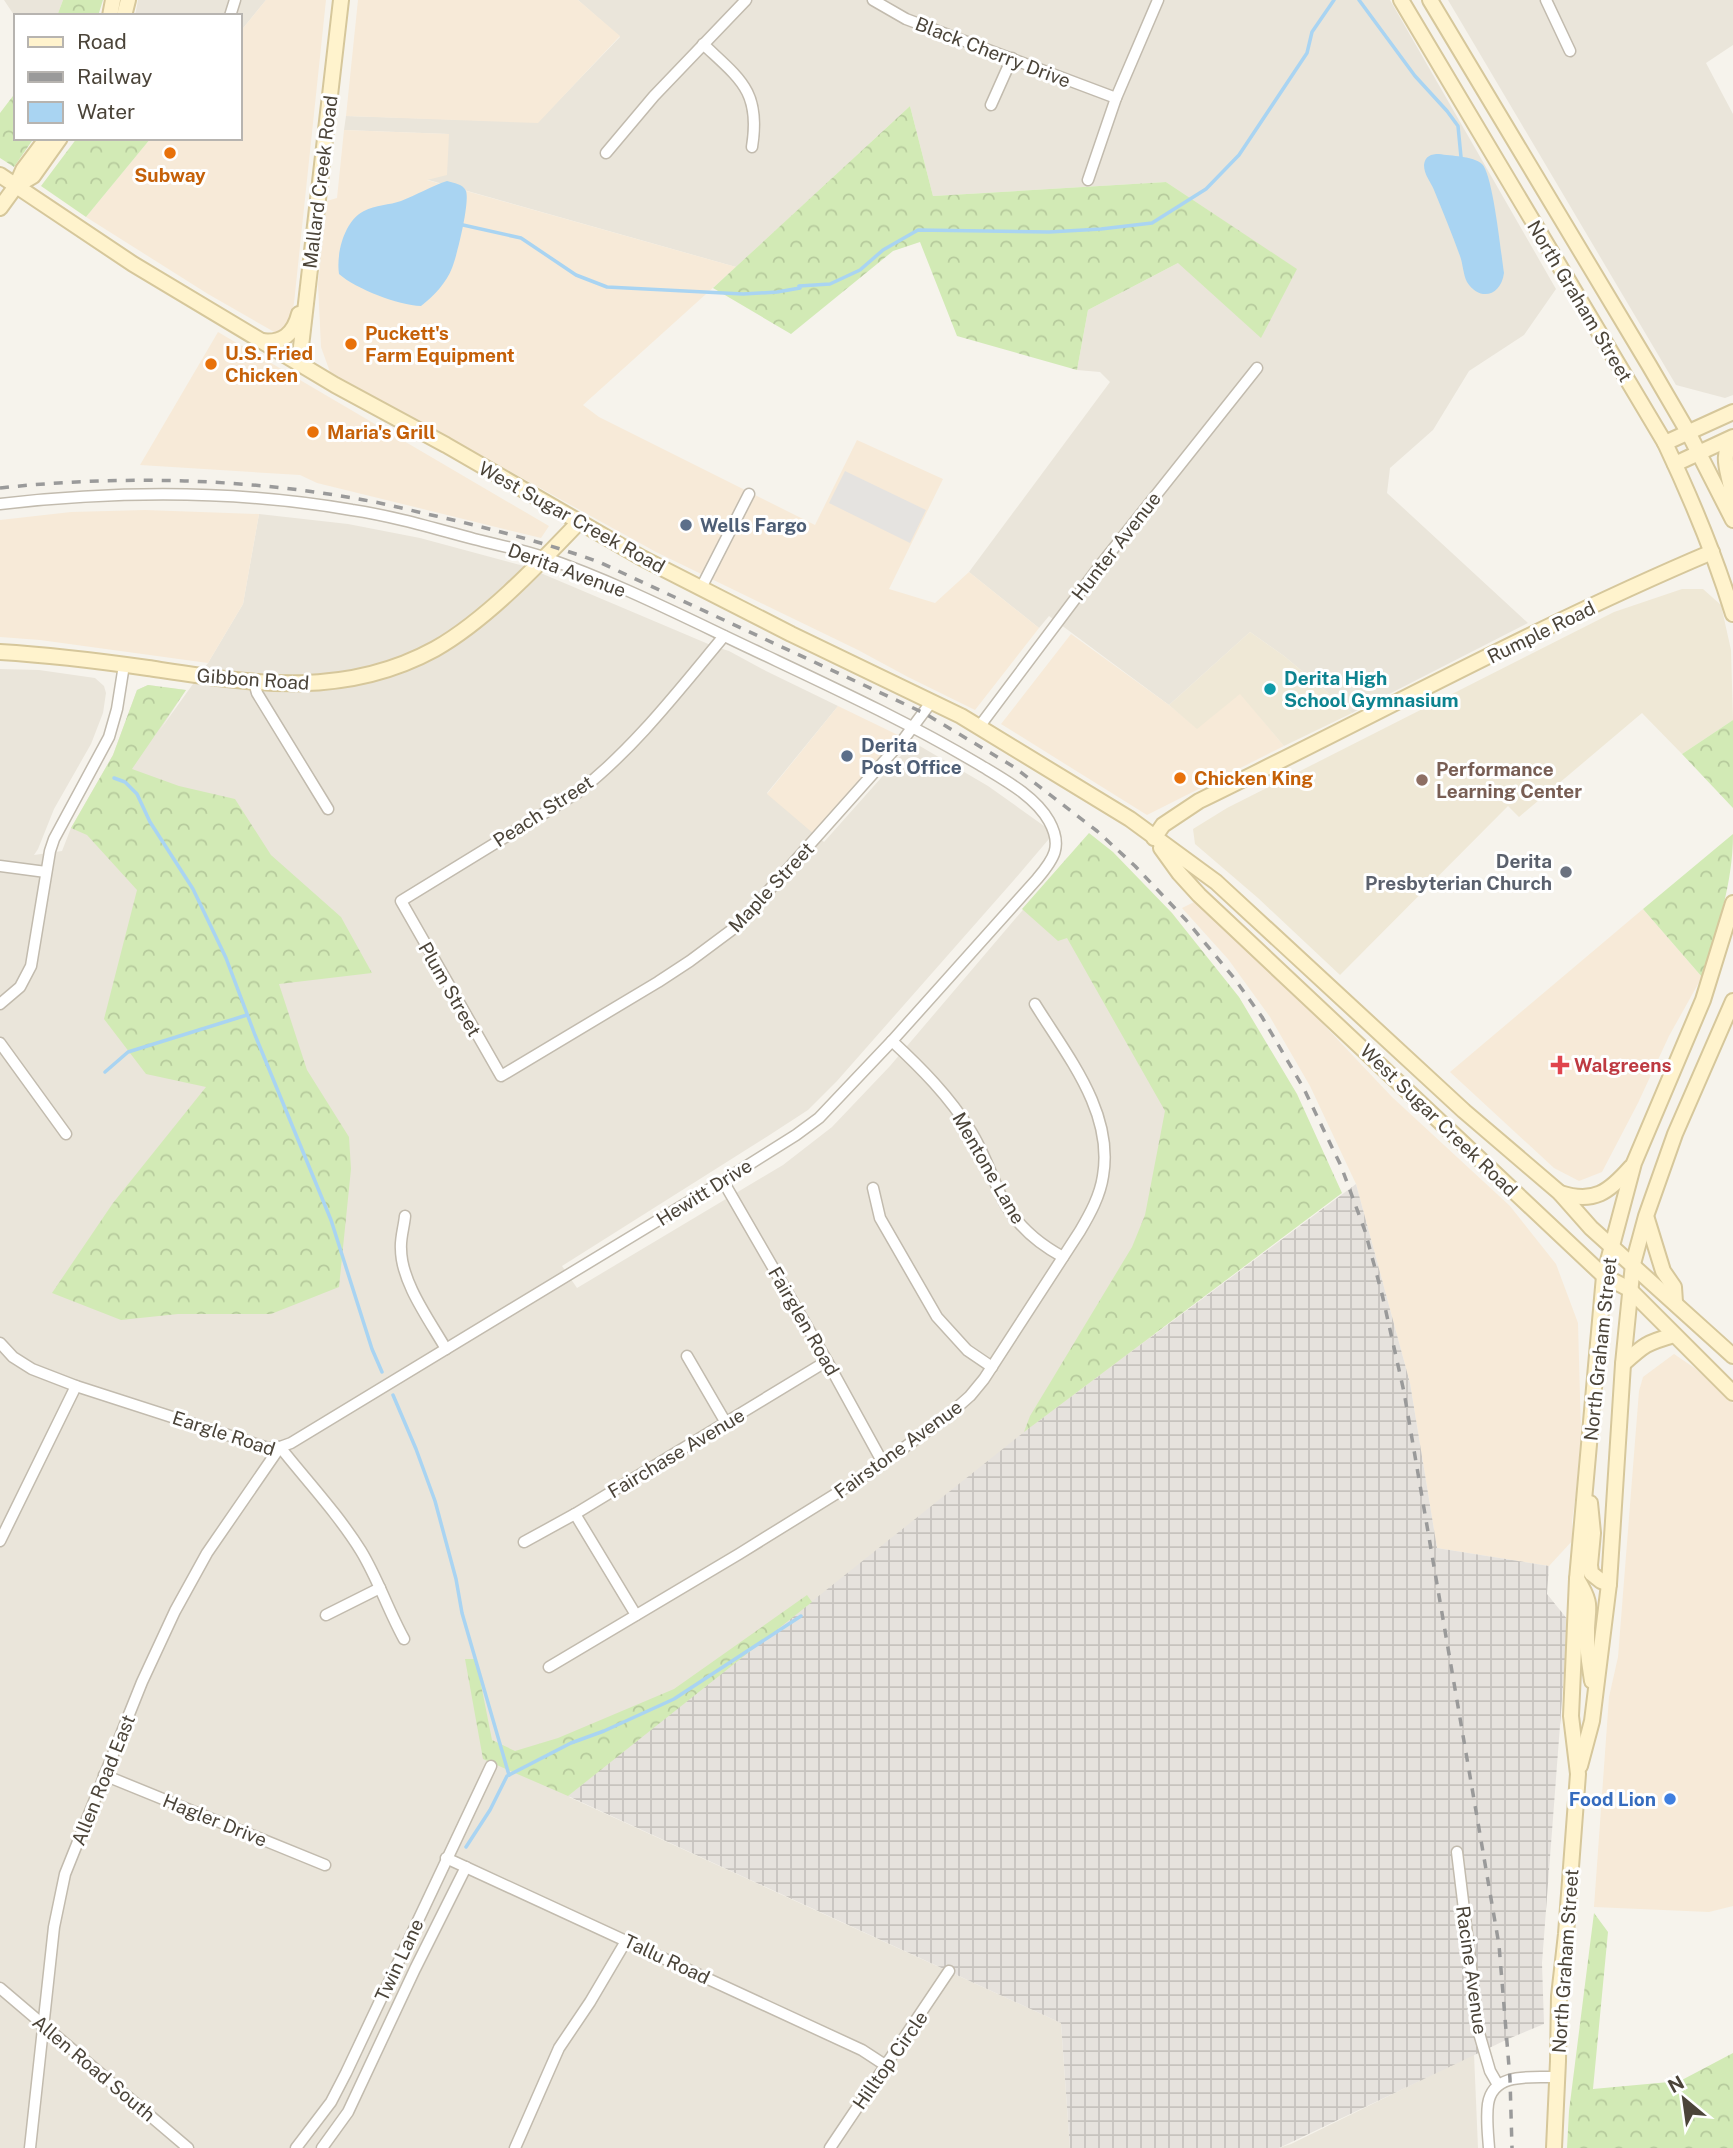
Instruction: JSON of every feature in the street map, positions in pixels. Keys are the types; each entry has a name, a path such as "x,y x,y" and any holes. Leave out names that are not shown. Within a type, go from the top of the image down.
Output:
{"main road":[{"name":"Mallard Creek Road","path":"299,364 341,0"},
{"name":"North Graham Street","path":"1401,0 1665,443 1712,552 1733,614"},
{"name":"North Graham Street","path":"1430,0 1688,432 1731,515"},
{"path":"0,208 46,140"},
{"path":"16,186 33,176 59,140"},
{"name":"West Sugar Creek Road","path":"0,175 133,264 384,413 701,588 932,701 1130,819 1216,882 1464,1111 1560,1193 1611,1247 1733,1356"},
{"path":"260,341 271,343 282,340 294,328 298,317 308,219 316,210"},
{"path":"1665,443 1733,412"},
{"path":"1675,464 1733,438"},
{"path":"1731,515 1732,492 1725,456 1727,446 1733,438"},
{"name":"Gibbon Road","path":"0,652 37,654 254,682 311,684 343,681 391,669 436,648 464,630 502,598 579,522"},
{"name":"Rumple Road","path":"1154,838 1163,825 1199,801 1544,629 1654,576 1712,552"},
{"name":"West Sugar Creek Road","path":"1154,838 1199,895 1604,1276 1629,1289 1733,1393"},
{"name":"North Graham Street","path":"1554,2148 1559,1996 1570,1893 1578,1774 1571,1716 1577,1579 1604,1276 1634,1163 1703,1000 1733,903"},
{"path":"1303,992 1317,987 1325,990 1350,1012 1366,1021"},
{"name":"North Graham Street","path":"1578,1774 1592,1721 1609,1584 1623,1364 1633,1264 1646,1216 1675,1134 1733,1001"},
{"path":"1560,1193 1574,1198 1585,1198 1603,1193 1620,1180 1634,1163"},
{"path":"1646,1216 1663,1271 1674,1287 1675,1302"},
{"path":"1623,1364 1642,1346 1674,1335"},
{"path":"1587,1477 1593,1533 1591,1573 1609,1584"},
{"path":"1577,1579 1590,1606 1587,1638 1594,1704"}],"street":[{"path":"606,153 654,96 746,0"},
{"name":"Black Cherry Drive","path":"873,0 906,19 1116,98"},
{"path":"1088,180 1116,98 1158,0"},
{"path":"1546,0 1570,51"},
{"path":"703,44 733,72 747,90 755,113 751,147"},
{"path":"991,105 1012,58"},
{"name":"Hunter Avenue","path":"979,727 1102,563 1257,368"},
{"path":"701,588 749,494"},
{"name":"Derita Avenue","path":"0,504 91,496 144,495 305,503 407,521 544,557 724,636 914,727 989,771 1034,803 1049,822 1056,849"},
{"name":"Peach Street","path":"401,901 577,793 593,780 645,727 724,636"},
{"path":"0,1004 20,987 31,966 54,839 109,737 117,709 124,665"},
{"path":"254,682 257,693 328,809"},
{"name":"Maple Street","path":"501,1076 658,982 737,926 796,863 914,727 932,701"},
{"name":"Hewitt Drive","path":"280,1447 304,1436 723,1181 819,1118 1037,879 1056,849"},
{"path":"0,866 47,872"},
{"name":"Plum Street","path":"401,901 501,1076"},
{"name":"Fairstone Avenue","path":"549,1667 739,1554 883,1463 958,1407 992,1367 1080,1231 1099,1193 1105,1162 1104,1134 1091,1097 1035,1004"},
{"name":"Mentone Lane","path":"892,1041 934,1082 969,1128 1001,1197 1017,1221 1046,1248 1063,1257"},
{"path":"0,1043 66,1134"},
{"name":"Fairglen Road","path":"723,1181 883,1463"},
{"path":"873,1188 880,1218 937,1317 967,1350 992,1367"},
{"path":"405,1216 401,1249 404,1270 446,1349"},
{"name":"Eargle Road","path":"0,1343 13,1357 32,1369 76,1386 261,1446 280,1447 359,1548 404,1639"},
{"path":"687,1356 726,1423"},
{"name":"Fairchase Avenue","path":"524,1542 575,1514 827,1361"},
{"path":"0,1541 76,1386"},
{"name":"Allen Road East","path":"30,2148 43,2024 65,1874 152,1659 214,1544 280,1447"},
{"path":"575,1514 636,1615"},
{"path":"326,1615 380,1588"},
{"name":"Twin Lane","path":"296,2148 331,2102 491,1766"},
{"name":"Hagler Drive","path":"104,1775 325,1865"},
{"name":"Racine Avenue","path":"1457,1852 1479,2033 1490,2071 1498,2085"},
{"name":"Tallu Road","path":"446,1858 862,2050 885,2065"},
{"name":"Twin Lane","path":"322,2148 348,2112 466,1867"},
{"path":"515,2148 559,2048 626,1941"},
{"name":"Hilltop Circle","path":"830,2148 949,1971"},
{"name":"Allen Road South","path":"0,1988 188,2148"},
{"path":"1489,2148 1488,2104 1498,2085 1510,2079 1558,2077"}],"shaded area":[{"path":"4,0 63,0 58,14 14,15"},
{"path":"138,0 266,0 242,30 242,14 135,14"},
{"path":"266,0 326,0 294,303 288,326 276,333 208,294 86,217 149,140 242,140 242,30"},
{"path":"358,0 578,0 620,36 538,123 346,116"},
{"path":"578,0 1390,0 1556,289 1524,335 1469,371 1433,430 1390,468 1387,493 1528,623 1352,713 1284,656 1250,632 1169,705 1049,616 1039,628 969,572 1110,382 1100,372 1077,370 1088,310 1178,263 1296,269 1166,182 933,196 910,106 736,267 425,179 448,134 344,130 346,116 538,122 620,37"},
{"path":"1448,0 1733,0 1733,45 1706,63 1733,114 1733,395 1725,398 1676,385"},
{"path":"344,130 449,134 447,175 427,180 736,267 583,405 599,417 815,525 857,440 943,479 889,589 935,603 969,572 1039,628 975,710 656,552 330,372 321,347 318,284 327,201 337,198"},
{"path":"218,332 549,526 541,538 317,483 300,475 140,465"},
{"path":"845,471 926,510 910,543 829,503"},
{"path":"145,510 259,514 243,604 208,663 0,637 0,520 71,512"},
{"path":"259,514 348,524 420,538 524,566 729,651 838,706 767,793 824,842 913,742 988,786 1054,833 837,1081 808,1110 562,1266 577,1288 783,1165 832,1127 890,1066 1067,858 1170,959 1222,1028 1155,1334 569,1797 1061,2023 1070,2148 0,2148 0,669 39,670 95,678 104,686 106,693 103,713 91,744 54,809 34,855 62,851 71,828 113,755 137,690 148,685 186,690 160,730 208,663 243,604"},
{"name":"Performance Learning Center","path":"1682,589 1703,589 1721,605 1731,650 1733,720 1682,754 1642,713 1519,817 1508,806 1340,975 1258,898 1195,844 1193,829 1227,808 1614,612"},
{"path":"1250,632 1284,656 1352,713 1284,746 1240,694 1197,729 1169,705"},
{"path":"1071,634 1197,728 1240,693 1284,746 1147,815 1001,724"},
{"path":"838,706 902,737 814,834 767,794"},
{"path":"1196,901 1305,1005 1392,1097 1510,1206 1556,1264 1578,1323 1581,1433 1572,1521 1573,1540 1549,1566 1437,1548 1410,1383 1356,1184 1310,1086 1270,1017 1228,959 1182,908"},
{"path":"1643,909 1702,977 1669,1036 1602,1172 1579,1181 1554,1168 1450,1072"},
{"path":"1356,1184 1410,1383 1437,1548 1549,1566 1547,1594 1568,1620 1542,1963 1544,2024 1279,2148 1070,2148 1061,2023 568,1796 1024,1432"},
{"path":"1674,1354 1696,1369 1733,1403 1733,1906 1709,1912 1594,1907 1609,1697 1618,1657 1639,1391 1643,1377"},
{"path":"1474,2054 1478,2148 1279,2148 1291,2144"}],"green space":[{"path":"63,0 103,0 99,14 58,14"},
{"path":"14,95 14,140 33,140 14,167 0,158 0,113"},
{"path":"910,106 933,196 1166,182 1297,269 1261,338 1178,263 1088,310 1077,370 957,336 920,242 893,251 791,334 713,288"},
{"path":"76,140 149,140 86,217 41,186"},
{"path":"148,685 186,690 132,769 179,786 235,799 271,855 341,917 372,973 279,984 307,1070 349,1137 351,1169 339,1287 271,1314 178,1314 121,1320 52,1293 113,1203 206,1087 146,1074 104,1019 137,890 87,835 71,828 113,755 137,690"},
{"path":"1733,720 1733,808 1682,754"},
{"path":"1089,833 1113,852 1172,913 1239,997 1297,1094 1342,1193 1024,1432 1030,1416 1132,1247 1145,1215 1165,1111 1067,938 1058,941 1022,909"},
{"path":"1733,834 1727,889 1702,977 1643,909"},
{"path":"807,1595 812,1602 568,1796 483,1759 465,1659 476,1659 492,1740 515,1751 558,1738 674,1689"},
{"path":"1594,1913 1608,1932 1593,2089 1680,2081 1733,2053 1733,2148 1567,2148 1569,2111"}],"water":[{"path":"1439,154 1473,159 1482,164 1486,171 1493,198 1504,273 1499,287 1489,294 1478,292 1467,282 1454,240 1425,172 1427,158"},
{"path":"447,181 461,185 466,191 465,217 450,273 426,302 421,306 389,299 346,280 339,274 340,248 351,222 357,216 368,209 401,201"}],"waterway":[{"path":"463,225 521,238 576,275 607,287 743,294 830,284 860,270 883,250 918,230 1049,232 1152,223 1206,189 1239,155 1307,53 1312,32 1334,0"},
{"path":"1359,0 1415,76 1458,126 1461,157"},
{"path":"114,778 125,782 137,794 150,822 193,889 226,958 331,1220 372,1349 382,1372"},
{"path":"105,1072 128,1052 247,1015"},
{"path":"393,1395 435,1501 456,1579 462,1613 509,1775"},
{"path":"466,1847 490,1810 507,1776 571,1743 674,1699 801,1616"}],"railway":[{"path":"0,488 137,480 274,487 364,500 478,526 599,562 924,713 1014,767 1097,831 1135,866 1186,920 1262,1017 1304,1089 1341,1166 1365,1231 1382,1294 1404,1392 1499,1945 1510,2079 1512,2148"}],"place":[{"name":"Subway","path":"170,153"},
{"name":"Puckett's Farm Equipment","path":"351,344"},
{"name":"U.S. Fried Chicken","path":"211,364"},
{"name":"Maria's Grill","path":"313,432"},
{"name":"Wells Fargo","path":"686,525"},
{"name":"Derita High School Gymnasium","path":"1270,689"},
{"name":"Derita Post Office","path":"847,756"},
{"name":"Chicken King","path":"1180,778"},
{"name":"Performance Learning Center","path":"1422,780"},
{"name":"Derita Presbyterian Church","path":"1566,872"},
{"name":"Walgreens","path":"1560,1065"},
{"name":"Food Lion","path":"1670,1799"}]}
